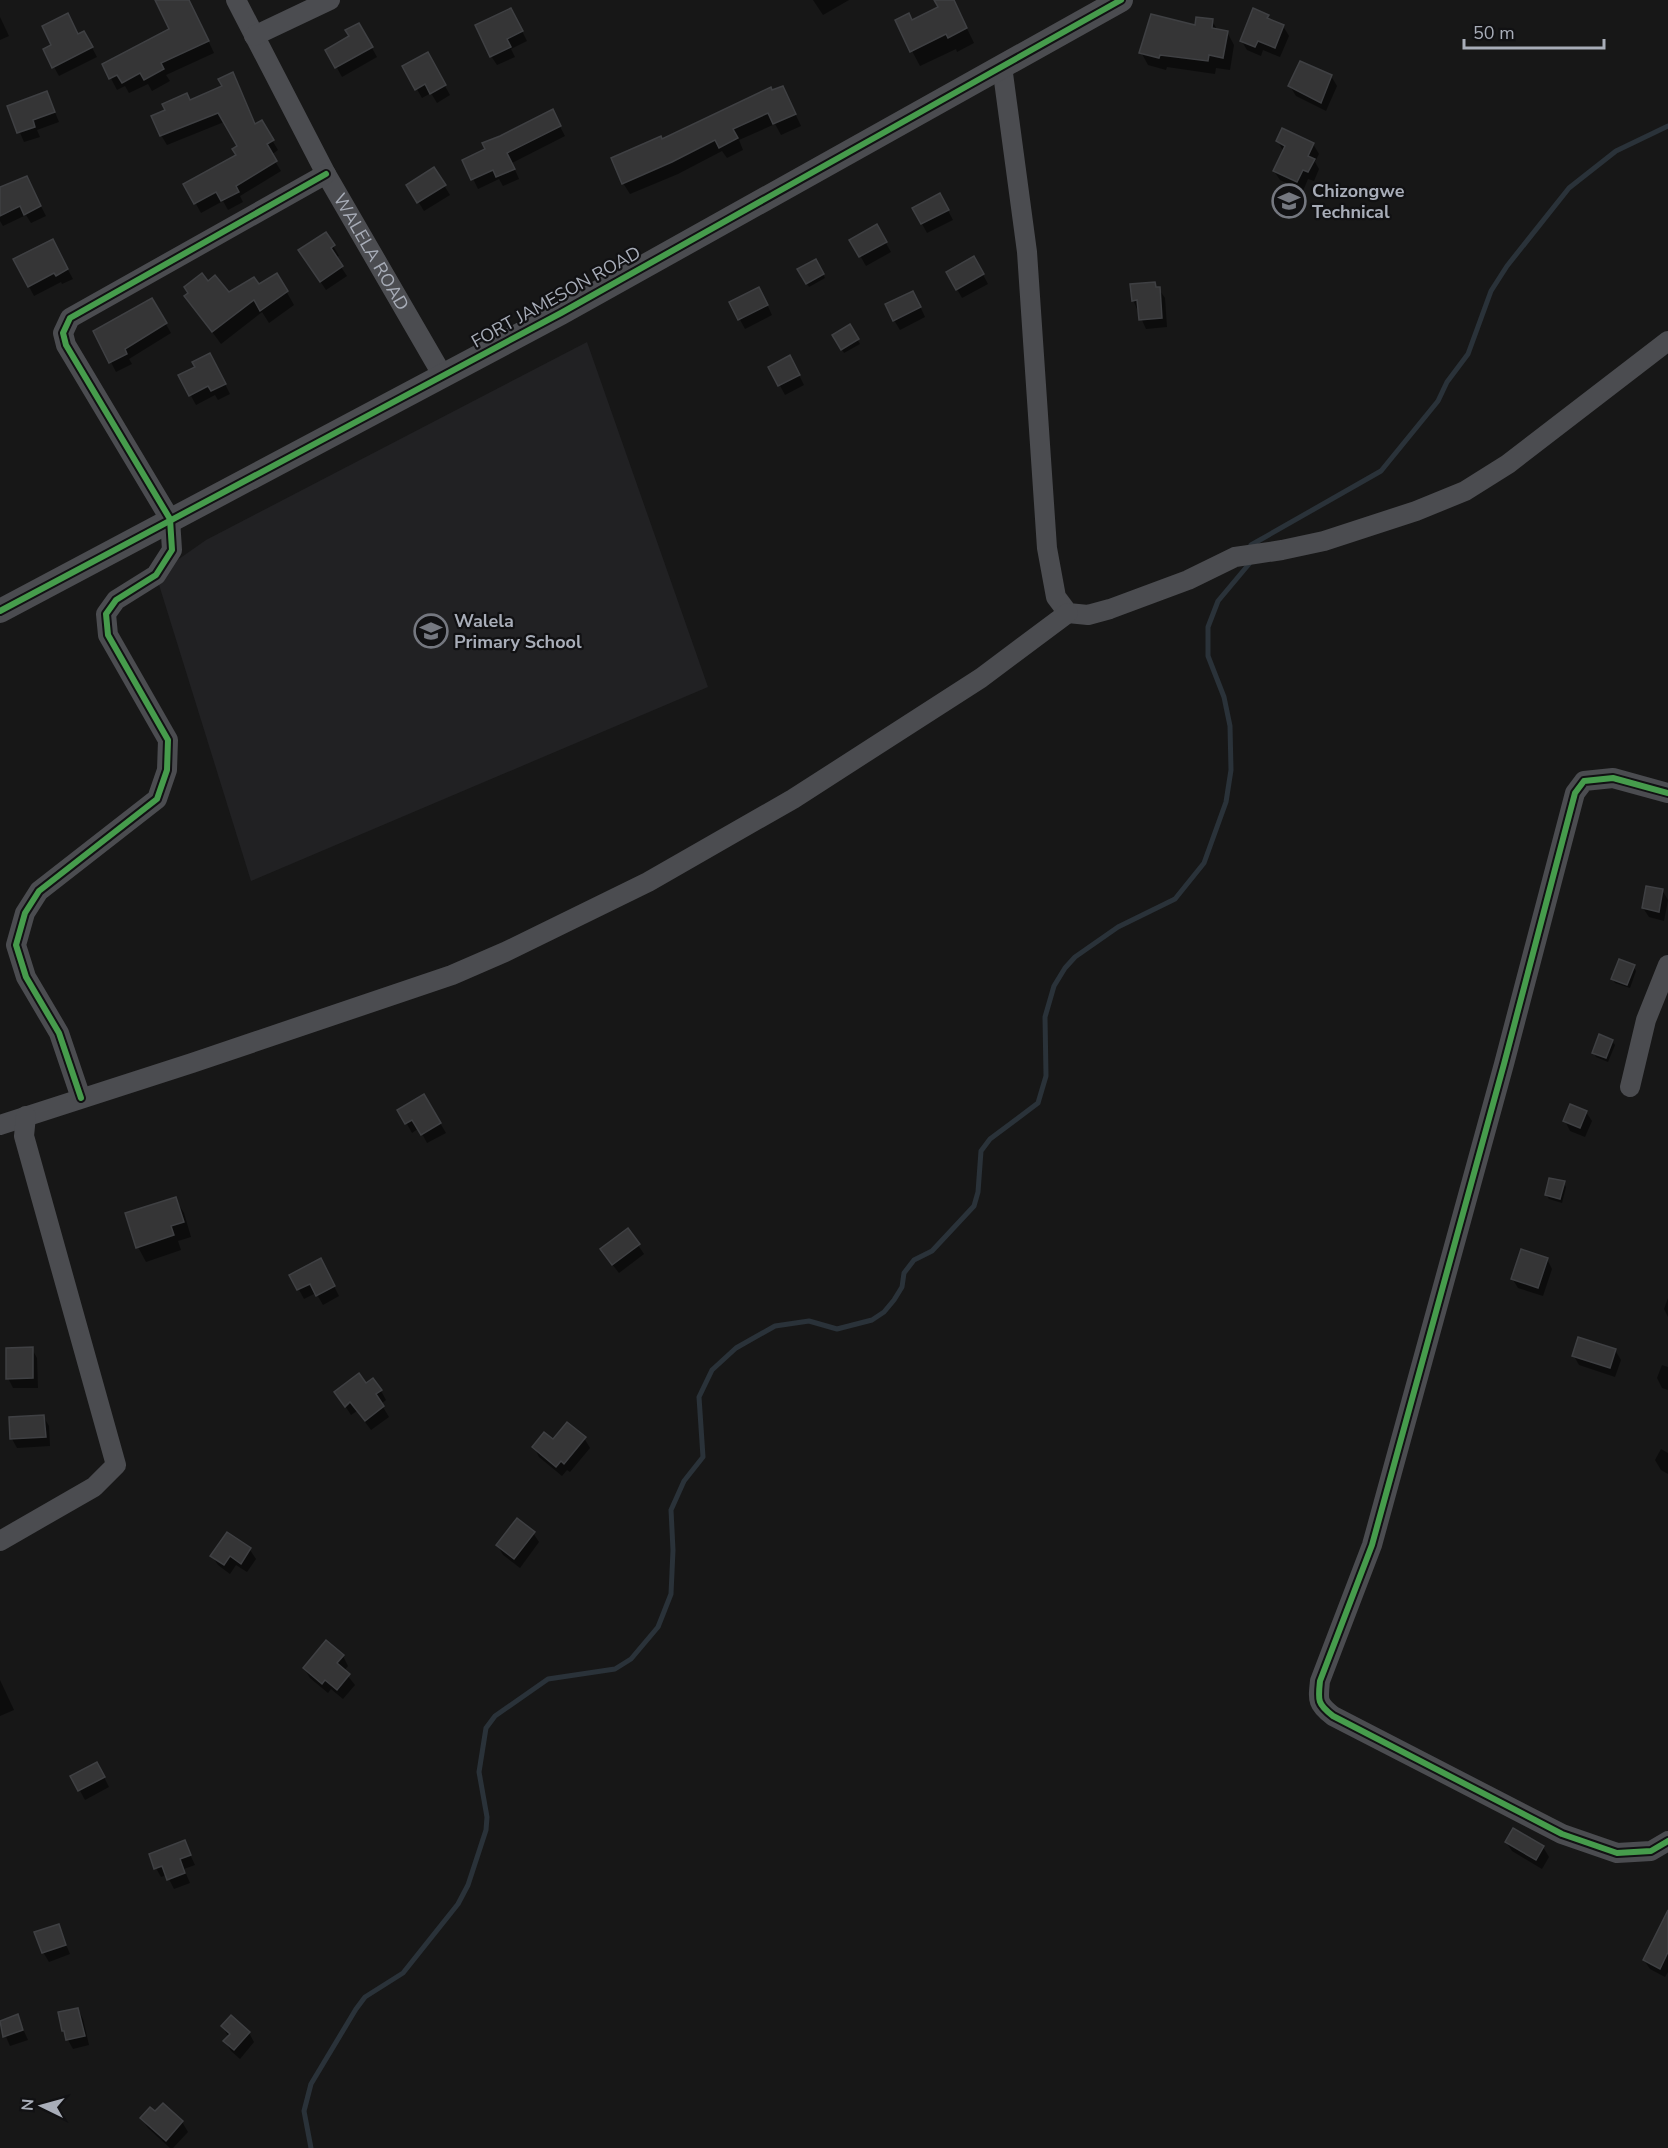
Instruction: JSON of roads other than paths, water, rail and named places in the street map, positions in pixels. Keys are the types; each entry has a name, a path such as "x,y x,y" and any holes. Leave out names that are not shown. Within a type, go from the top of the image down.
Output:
{"street":[{"name":"WALELA ROAD","path":"236,0 326,174 443,376"},
{"path":"254,36 330,0"},
{"name":"FORT JAMESON ROAD","path":"0,610 572,307 1121,0"},
{"path":"1002,66 1027,252 1047,548 1056,597 1068,613"},
{"path":"81,1098 59,1033 26,977 16,945 25,912 39,891 157,799 167,770 168,740 108,635 106,614 116,600 156,575 172,550 170,519 66,345 63,333 70,318 326,174"},
{"path":"0,1125 452,975 515,947 648,882 793,799 981,678 1068,613 1088,615 1110,609 1188,580 1235,557 1282,550 1324,540 1416,511 1465,491 1508,464 1668,341"},
{"path":"1668,793 1613,778 1584,781 1575,793 1504,1065 1372,1545 1320,1681 1318,1699 1321,1708 1333,1716 1562,1834 1617,1853 1651,1851 1668,1841"},
{"path":"1630,1087 1646,1020 1668,964"},
{"path":"0,1541 94,1487 116,1465 24,1136 26,1116"}],"waterway":[{"path":"1251,545 1381,471 1438,401 1447,382 1468,354 1491,291 1507,266 1569,188 1616,151 1668,126"},
{"path":"311,2148 304,2111 311,2084 365,1997 403,1973 458,1904 468,1885 486,1830 487,1817 479,1772 486,1728 495,1716 548,1679 615,1669 631,1659 658,1627 671,1594 673,1550 671,1510 684,1481 703,1457 699,1397 712,1370 736,1348 775,1326 809,1321 837,1329 872,1320 884,1312 902,1287 904,1273 914,1260 932,1251 974,1206 978,1192 981,1151 990,1139 1038,1103 1046,1076 1045,1017 1054,986 1065,968 1075,957 1118,927 1175,899 1204,863 1226,802 1231,770 1230,726 1224,697 1208,656 1208,627 1218,601 1249,564"}],"place":[{"name":"Chizongwe Technical","path":"1289,201"},
{"name":"Walela Primary School","path":"431,631"}]}
